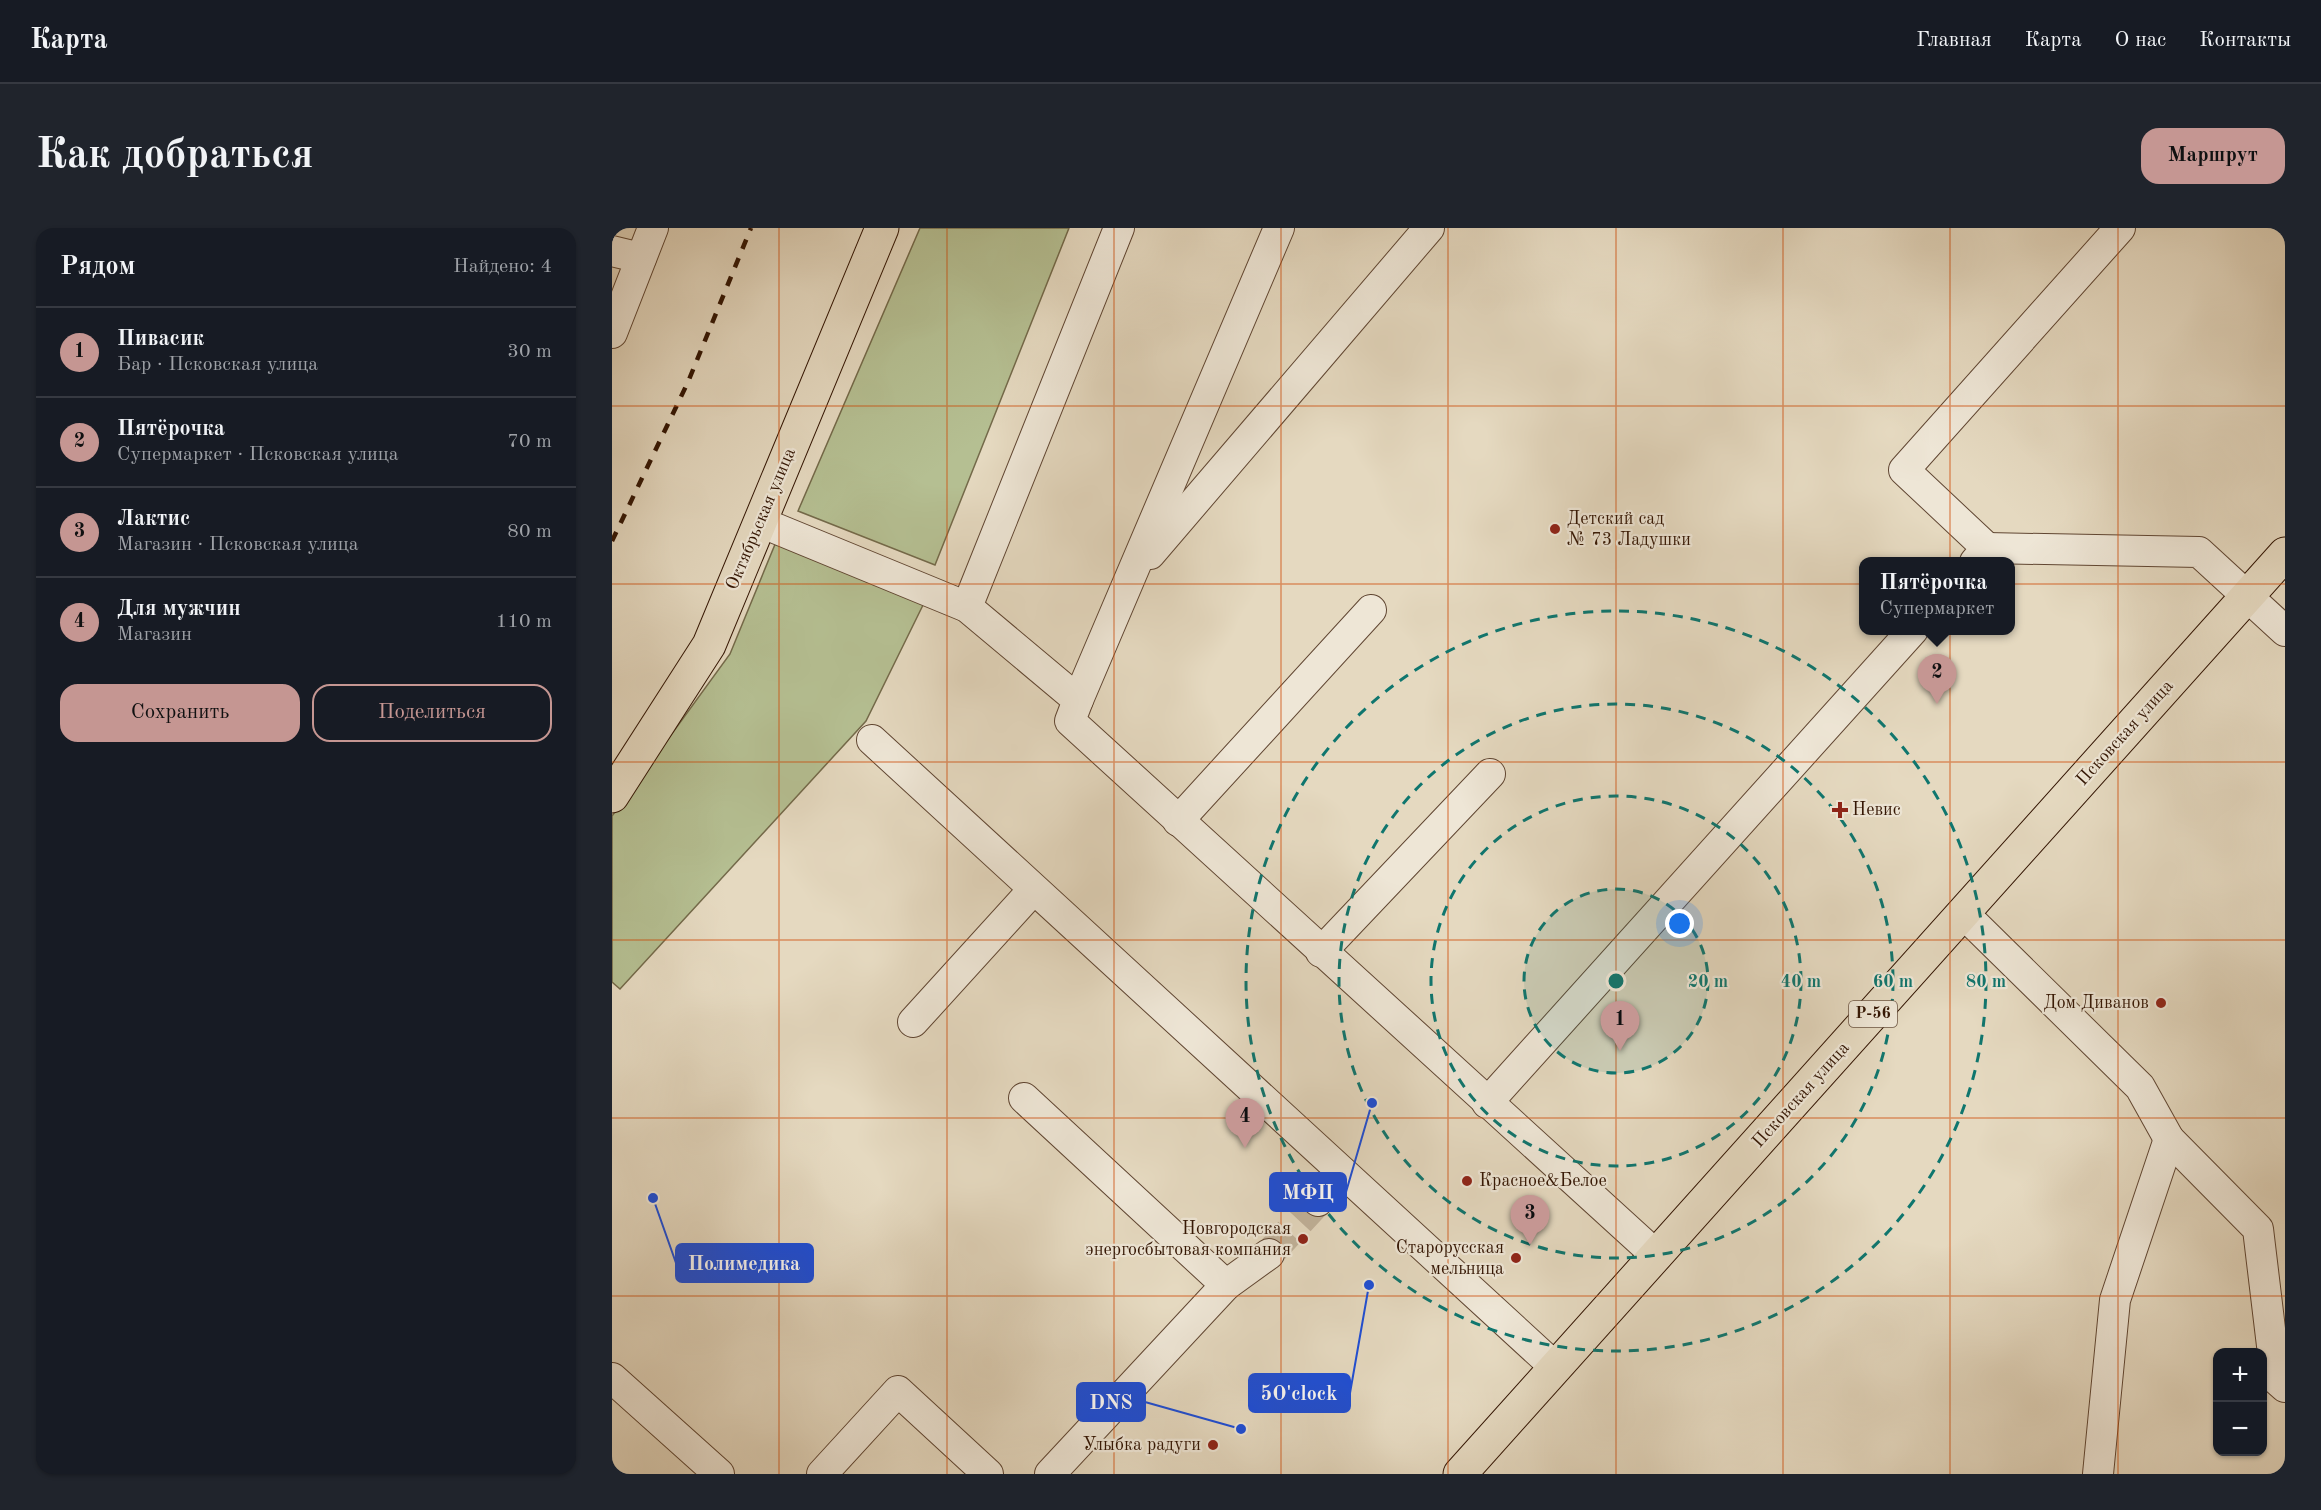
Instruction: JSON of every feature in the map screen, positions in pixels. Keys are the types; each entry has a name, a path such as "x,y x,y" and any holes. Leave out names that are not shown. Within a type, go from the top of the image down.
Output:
{"main road":[{"name":"Октябрьская улица","path":"612,796 709,645 882,228"},
{"name":"Псковская улица","path":"1460,1474 2285,554"}],"street":[{"path":"612,333 653,228"},
{"path":"967,606 1119,228"},
{"path":"1279,228 1070,721 1487,1103 1595,1197 1657,1256"},
{"path":"1131,577 1429,228"},
{"path":"2120,228 1904,470 1981,555 2199,552 2285,631"},
{"path":"612,252 641,258"},
{"path":"760,522 967,606 1078,700"},
{"path":"1178,821 1371,610"},
{"path":"1487,1103 1908,635"},
{"path":"872,740 1556,1368"},
{"path":"1321,952 1490,774"},
{"path":"913,1022 1033,890"},
{"path":"1964,913 2140,1087 2169,1139 2258,1229 2276,1379 2285,1387"},
{"path":"1024,1098 1226,1285"},
{"path":"2098,1474 2115,1300 2169,1139"},
{"path":"1318,1200 1342,1172"},
{"path":"1050,1474 1226,1285 1269,1254"},
{"path":"612,1378 719,1474"},
{"path":"822,1474 898,1392 988,1474"}],"green space":[{"path":"920,228 1069,228 935,565 798,511"},
{"path":"776,542 926,599 866,721 620,989 612,982 612,816 730,654"}],"tunnel":[{"path":"1269,1254 1318,1201"}],"railway":[{"path":"612,541 688,382 751,228"}],"place":[{"name":"Детский сад № 73 Ладушки","path":"1555,529"},
{"name":"Пятёрочка","path":"1937,704"},
{"name":"Невис","path":"1840,810"},
{"name":"Дом Диванов","path":"2161,1003"},
{"name":"Пивасик","path":"1620,1051"},
{"name":"МФЦ","path":"1372,1103"},
{"name":"Для мужчин","path":"1245,1148"},
{"name":"Красное&Белое","path":"1467,1181"},
{"name":"Полимедика","path":"653,1198"},
{"name":"Новгородская энергосбытовая компания","path":"1303,1239"},
{"name":"Лактис","path":"1530,1245"},
{"name":"Старорусская мельница","path":"1516,1258"},
{"name":"5O'clock","path":"1369,1285"},
{"name":"DNS","path":"1241,1429"},
{"name":"Улыбка радуги","path":"1213,1445"}]}
